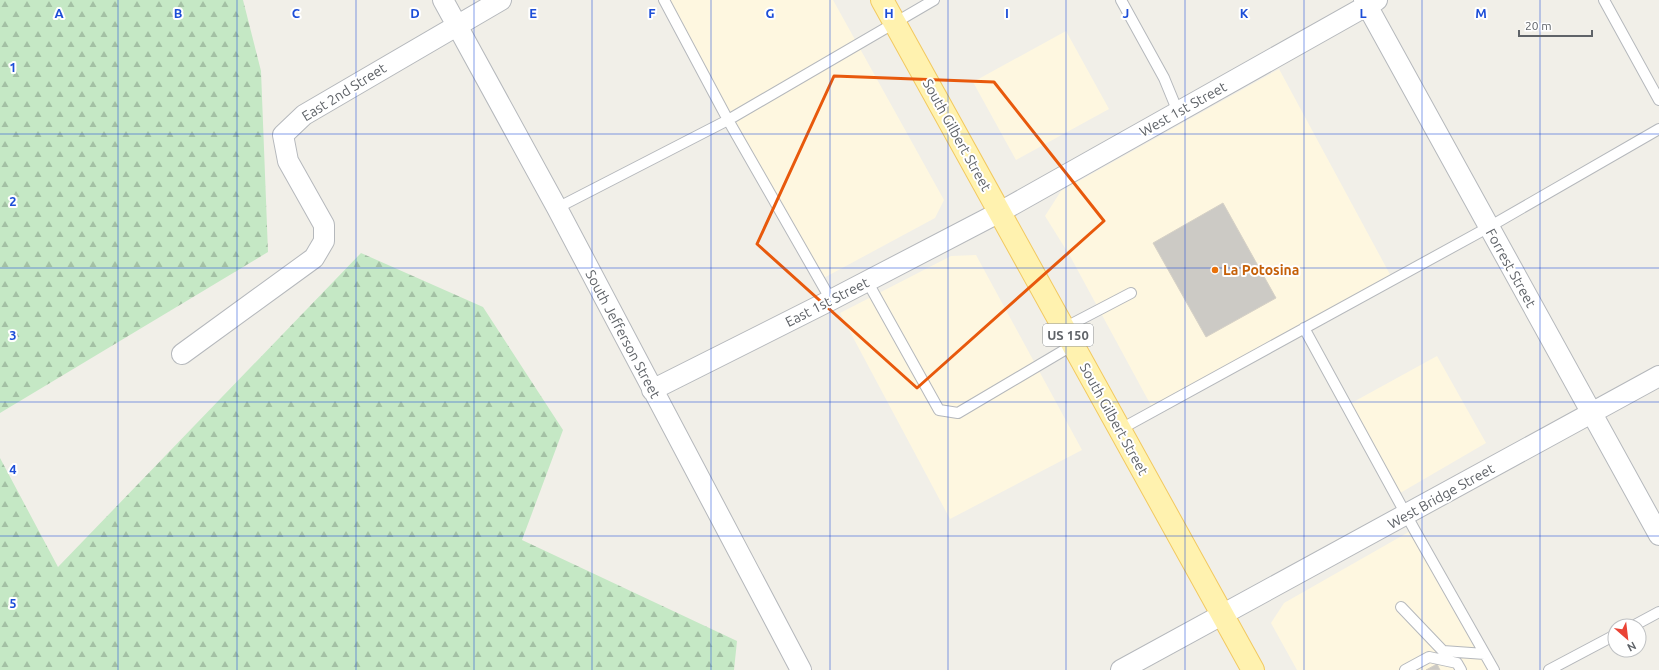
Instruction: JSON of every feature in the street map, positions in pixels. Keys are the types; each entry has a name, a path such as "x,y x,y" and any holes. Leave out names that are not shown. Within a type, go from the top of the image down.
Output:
{"main road":[{"name":"South Gilbert Street","path":"882,0 1253,670"}],"street":[{"name":"South Jefferson Street","path":"443,0 557,208 801,670"},
{"name":"East 2nd Street","path":"182,354 314,258 324,241 324,225 288,161 283,135 304,115 501,0"},
{"name":"West 1st Street","path":"1000,212 1369,2"},
{"name":"Forrest Street","path":"1369,2 1489,227 1659,535"},
{"name":"East 1st Street","path":"652,390 831,300 1000,212"},
{"name":"West Bridge Street","path":"1121,670 1659,376"}],"lane":[{"path":"664,0 728,120 831,300"},
{"path":"557,208 728,120 934,0"},
{"path":"1121,0 1164,78 1178,112"},
{"path":"1604,0 1659,100"},
{"path":"1119,430 1489,227 1659,129"},
{"path":"867,281 939,410 958,413 1131,293"},
{"path":"1304,328 1406,515 1494,670"},
{"path":"1401,607 1443,651 1485,654"},
{"path":"1647,618 1659,612"},
{"path":"1549,670 1607,639"},
{"path":"1405,670 1429,657 1457,663 1461,670"}],"highlighted area":[{"path":"834,76 994,82 1104,221 917,388 757,244"}],"shaded area":[{"path":"664,0 833,0 944,200 935,218 820,280"},
{"path":"1066,31 1109,109 1016,160 973,82"},
{"path":"1279,69 1393,280 1154,411 1070,256 1045,216 1061,191"},
{"path":"976,255 1082,450 950,519 840,313 951,256"},
{"path":"1437,356 1486,443 1395,496 1346,406"},
{"path":"1414,529 1494,670 1297,670 1271,623 1284,603"}],"green space":[{"path":"0,0 243,0 261,71 268,252 0,413"},
{"path":"361,253 483,307 563,430 522,540 737,641 734,670 0,670 0,458 58,567"}],"building":[{"name":"La Potosina","path":"1223,203 1276,298 1206,337 1153,243"},
{"path":"1437,664 1440,670 1426,670"}],"place":[{"name":"La Potosina","path":"1215,270"}]}
